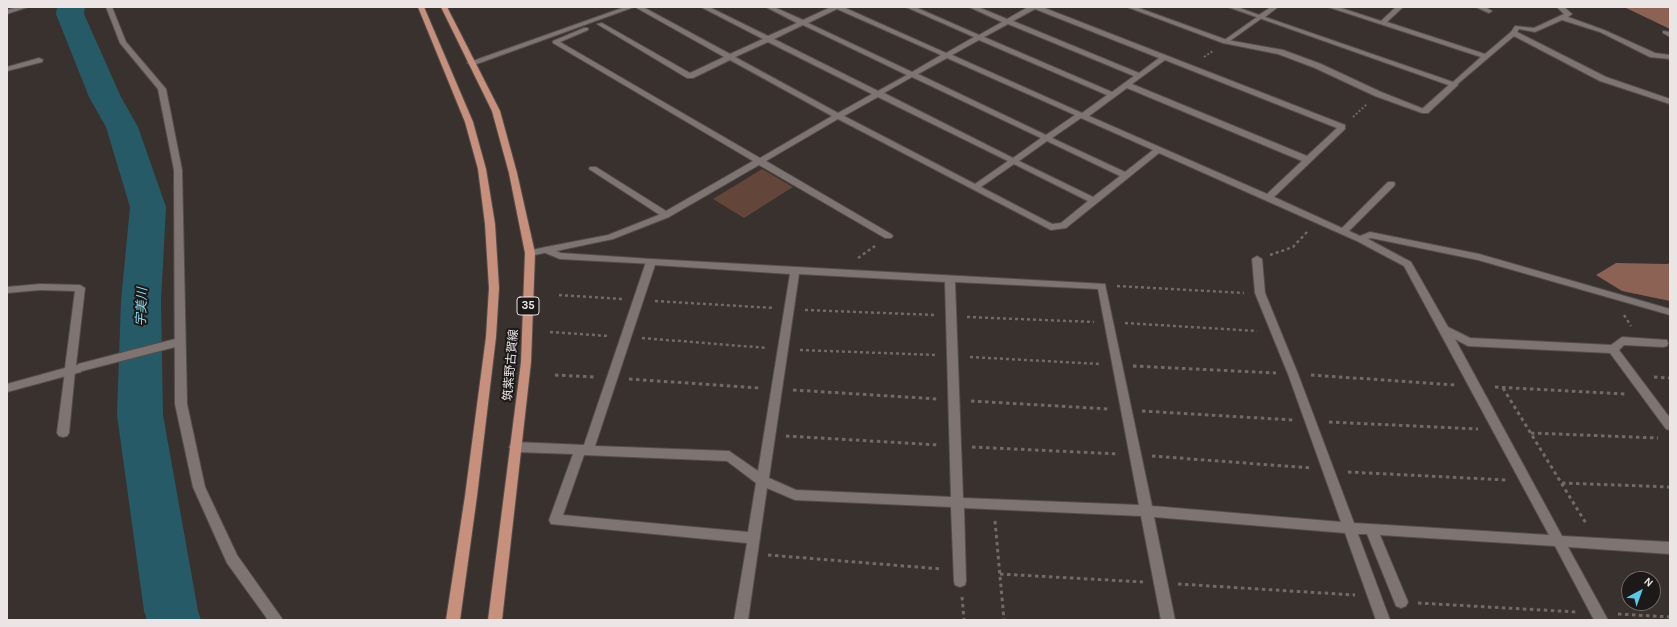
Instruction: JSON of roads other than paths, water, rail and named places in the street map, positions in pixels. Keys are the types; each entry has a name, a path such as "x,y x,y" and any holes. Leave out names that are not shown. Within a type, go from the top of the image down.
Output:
{"main road":[{"name":"筑紫野古賀線","path":"421,7 469,122 482,169 490,224 494,288 487,369 453,620"},
{"name":"筑紫野古賀線","path":"444,7 496,112 513,173 530,253 526,362 495,620"}],"street":[{"path":"7,12 25,7"},
{"path":"109,7 123,43 162,89 178,170 179,342 181,404 199,487 232,558 276,620"},
{"path":"471,63 631,7"},
{"path":"638,7 838,116 1051,227 1063,226 1158,150"},
{"path":"704,7 1094,201"},
{"path":"769,7 1127,176"},
{"path":"600,24 690,76 837,7 1360,239 1408,264 1599,616"},
{"path":"909,7 1113,95"},
{"path":"972,7 1140,76"},
{"path":"530,253 610,237 666,215 838,116 1033,7"},
{"path":"1036,7 1342,127 1267,199"},
{"path":"1130,7 1225,42 1280,52 1318,66 1378,94 1425,111 1485,56 1513,33 1517,26 1535,30 1568,14 1560,7"},
{"path":"1231,7 1454,85"},
{"path":"1225,42 1275,7"},
{"path":"1331,7 1485,56"},
{"path":"1382,23 1400,7"},
{"path":"1479,7 1489,11"},
{"path":"617,12 620,14 600,24 555,42 888,236"},
{"path":"1561,17 1602,31 1653,55 1670,57"},
{"path":"1513,33 1603,79 1670,102"},
{"path":"976,187 1046,138 1113,95 1164,58"},
{"path":"7,70 39,60"},
{"path":"1127,85 1308,160"},
{"path":"593,168 666,215"},
{"path":"1343,232 1390,184"},
{"path":"1360,239 1370,235 1439,248 1514,267 1670,312"},
{"path":"546,250 560,256 795,272 1102,286 1148,511 1168,620"},
{"path":"1257,259 1260,293 1329,469 1383,620"},
{"path":"650,262 612,378 555,520 754,538"},
{"path":"741,620 795,272"},
{"path":"950,278 959,576"},
{"path":"7,290 80,288 63,433"},
{"path":"1444,328 1468,342 1613,349 1622,340 1662,342"},
{"path":"7,388 179,342"},
{"path":"1613,349 1670,426"},
{"path":"515,447 729,456 763,481 795,495 1148,511 1349,528 1670,548"},
{"path":"1371,529 1401,602"}],"waterway":[{"name":"宇美川","path":"71,7 70,14 105,97 122,127 148,207 141,301 140,415 171,611 174,620"}]}
